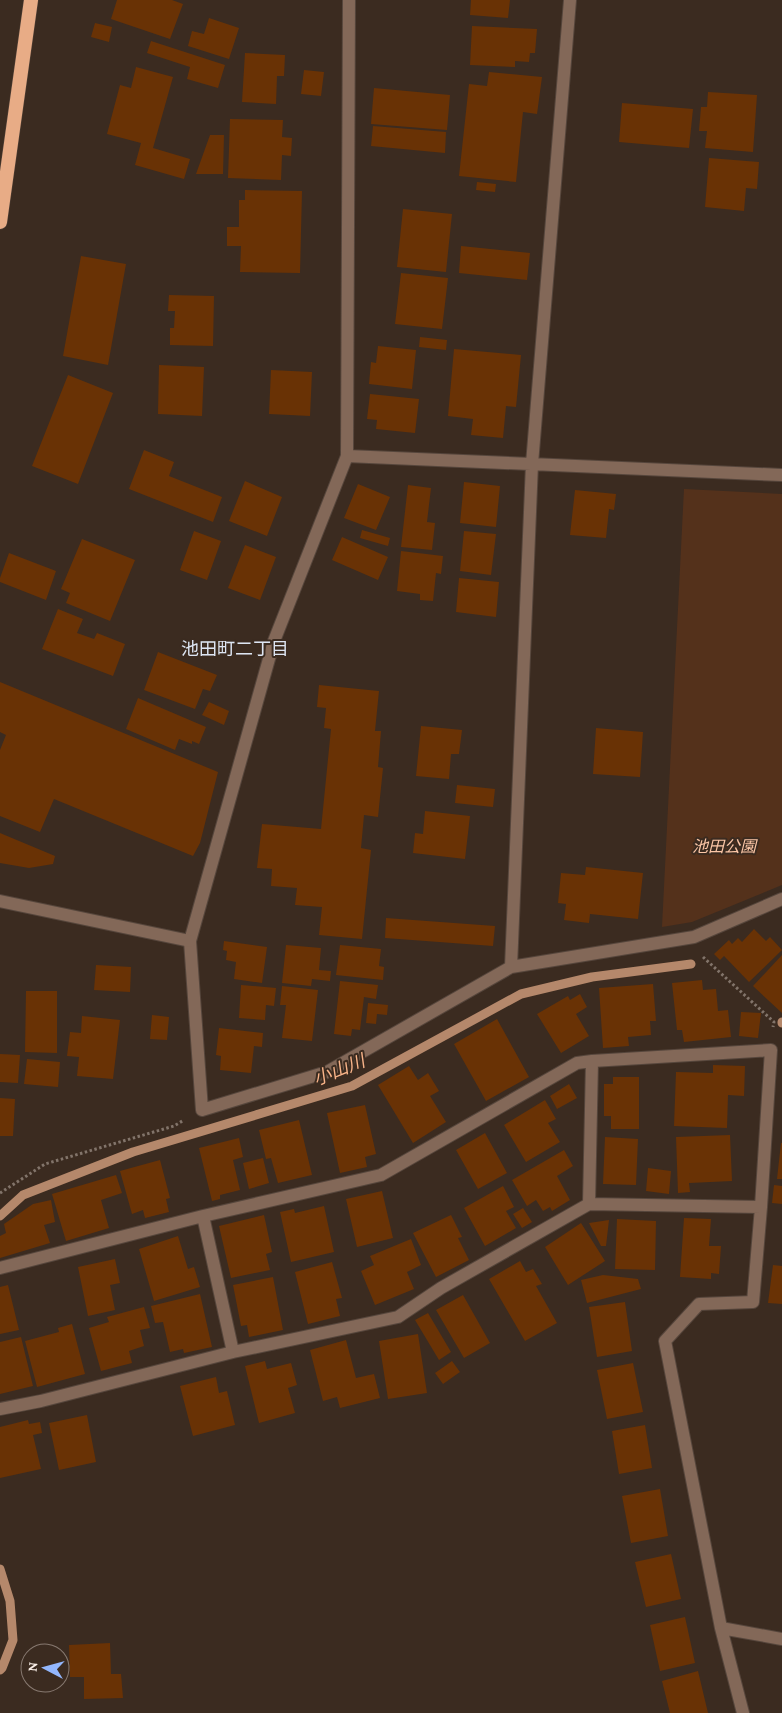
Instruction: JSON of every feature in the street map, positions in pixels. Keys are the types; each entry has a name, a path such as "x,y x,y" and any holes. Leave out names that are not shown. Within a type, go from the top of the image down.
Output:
{"highway":[{"path":"0,222 31,0"}],"street":[{"path":"349,0 347,456 274,641 190,941 202,1110 327,1072 510,966 597,954 694,937 780,903"},
{"path":"510,966 532,464 570,0"},
{"path":"347,456 782,475"},
{"path":"0,901 190,941"},
{"path":"0,1268 204,1216 381,1175 577,1063 771,1050 753,1302 699,1304 665,1341 721,1628 743,1713"},
{"path":"589,1204 592,1061"},
{"path":"0,1409 41,1401 233,1352 398,1317 441,1288 589,1204 760,1207"},
{"path":"204,1216 233,1352"},
{"path":"721,1628 782,1639"}],"path":[{"path":"694,937 702,956 774,1022 771,1050"},
{"path":"0,1193 45,1164 174,1126 202,1110"}],"green space":[{"name":"池田公園","path":"684,489 782,494 782,885 692,922 662,927"}],"building":[{"path":"117,0 172,0 183,4 170,39 111,19"},
{"path":"471,0 510,0 508,18 470,15"},
{"path":"209,18 239,28 229,59 188,46 192,31 204,34"},
{"path":"95,23 112,27 109,42 91,37"},
{"path":"472,26 537,29 535,53 530,53 529,62 515,61 515,67 470,65"},
{"path":"151,41 225,65 218,88 187,79 190,67 147,53"},
{"path":"245,53 285,55 284,76 277,76 276,104 242,102"},
{"path":"136,67 173,77 153,148 190,159 184,179 135,165 141,143 107,134 120,85 131,88"},
{"path":"304,70 324,72 321,96 301,94"},
{"path":"489,72 542,77 537,114 523,112 516,182 459,176 469,84 487,86"},
{"path":"374,88 450,95 447,130 371,124"},
{"path":"708,92 757,95 753,152 705,148 707,131 699,131 701,107 707,107"},
{"path":"622,103 693,109 689,148 619,142"},
{"path":"230,119 283,120 282,137 292,138 291,156 282,155 281,180 228,178"},
{"path":"373,126 446,132 445,153 371,146"},
{"path":"210,135 224,135 223,174 196,174"},
{"path":"709,158 759,162 757,189 746,188 744,211 705,207"},
{"path":"477,182 496,184 495,192 476,190"},
{"path":"245,190 302,191 300,273 240,272 241,246 227,246 227,227 239,227 239,200 245,200"},
{"path":"403,209 452,214 446,272 397,267"},
{"path":"461,246 530,253 527,280 459,273"},
{"path":"81,256 126,264 108,365 63,356"},
{"path":"401,273 448,278 442,329 395,324"},
{"path":"169,295 214,296 213,346 170,345 170,328 174,328 175,311 168,311"},
{"path":"420,337 447,340 446,350 419,347"},
{"path":"378,346 416,350 412,389 369,384 371,362 376,363"},
{"path":"454,349 521,355 516,407 506,406 503,438 471,435 473,419 448,416"},
{"path":"159,365 204,367 202,416 158,414"},
{"path":"271,370 312,372 310,416 269,414"},
{"path":"68,375 113,393 78,484 32,466"},
{"path":"370,394 419,399 415,433 376,429 377,420 367,419"},
{"path":"144,450 174,462 169,476 222,497 213,522 129,489"},
{"path":"245,481 282,497 267,536 229,521"},
{"path":"464,482 500,486 496,527 460,523"},
{"path":"358,484 390,497 376,530 344,518"},
{"path":"408,485 431,488 427,522 435,523 432,550 401,547"},
{"path":"575,490 616,494 614,510 609,509 606,538 570,535"},
{"path":"362,530 390,538 388,546 360,538"},
{"path":"194,531 221,541 207,580 180,570"},
{"path":"464,531 496,534 491,575 460,571"},
{"path":"342,537 388,557 378,580 332,560"},
{"path":"82,539 135,560 110,621 66,603 70,593 61,589"},
{"path":"245,545 276,557 260,600 228,588"},
{"path":"401,551 443,556 441,574 436,573 433,601 420,600 420,594 397,591"},
{"path":"9,553 56,571 46,600 0,582"},
{"path":"459,578 499,582 496,617 456,612"},
{"path":"58,609 83,619 77,633 94,639 97,633 125,644 113,676 42,649"},
{"path":"158,652 217,675 210,691 203,689 195,709 144,690"},
{"path":"0,682 218,772 200,843 193,856 54,799 40,832 0,816 0,750 6,735 0,732"},
{"path":"319,685 379,691 375,731 381,731 378,767 383,768 378,817 364,815 361,848 371,850 362,939 319,935 322,907 295,905 297,888 271,886 272,869 257,868 262,824 321,829 331,729 324,728 326,708 317,707"},
{"path":"138,698 206,727 199,744 192,741 192,744 179,739 175,750 126,729"},
{"path":"209,702 229,711 224,725 202,715"},
{"path":"421,726 462,730 459,754 451,754 449,779 416,776"},
{"path":"596,728 643,732 640,777 593,774"},
{"path":"457,785 495,789 493,807 455,803"},
{"path":"425,811 470,816 465,859 413,853 415,833 423,834"},
{"path":"0,833 55,856 53,864 29,868 0,863"},
{"path":"586,867 643,873 638,919 590,914 589,923 564,920 566,904 558,903 561,873 585,875"},
{"path":"386,918 495,926 493,946 385,938"},
{"path":"754,929 766,941 770,937 782,950 749,982 724,956 720,960 714,954 729,940 732,944 738,938 742,942"},
{"path":"224,941 267,947 262,983 234,979 236,962 226,960 227,951 223,950"},
{"path":"286,945 321,948 319,970 331,971 330,981 312,979 311,986 282,983"},
{"path":"340,945 381,949 379,966 384,967 383,980 336,975"},
{"path":"782,955 782,1013 753,986"},
{"path":"96,965 131,967 130,992 94,990"},
{"path":"702,980 703,990 716,989 718,1011 728,1010 731,1037 684,1042 682,1030 677,1030 672,983"},
{"path":"340,981 378,985 376,999 364,997 360,1030 352,1029 351,1036 334,1034"},
{"path":"653,984 656,1021 650,1021 651,1035 628,1037 629,1046 603,1048 599,988"},
{"path":"241,985 276,988 274,1006 266,1005 265,1020 239,1018"},
{"path":"282,986 318,990 312,1041 282,1038 286,1005 280,1005"},
{"path":"26,991 57,991 57,1053 25,1052"},
{"path":"580,994 587,1007 576,1014 589,1036 561,1053 537,1014 568,996 570,1000"},
{"path":"368,1003 388,1005 387,1015 377,1014 376,1024 366,1023"},
{"path":"741,1012 761,1013 758,1038 739,1036"},
{"path":"152,1015 169,1017 167,1040 150,1039"},
{"path":"82,1016 120,1020 113,1079 77,1076 79,1057 67,1056 70,1032 81,1033"},
{"path":"497,1019 529,1077 486,1101 454,1044"},
{"path":"219,1028 263,1033 262,1047 254,1046 251,1073 220,1070 221,1056 216,1055"},
{"path":"0,1054 20,1055 18,1083 0,1082"},
{"path":"27,1059 60,1062 58,1087 24,1084"},
{"path":"713,1065 745,1066 744,1096 728,1095 727,1128 674,1126 676,1072 713,1073"},
{"path":"409,1066 418,1080 428,1073 439,1091 430,1096 446,1122 413,1143 378,1085"},
{"path":"613,1077 639,1077 639,1129 611,1129 611,1116 604,1116 604,1084 613,1084"},
{"path":"569,1084 577,1098 557,1109 550,1096"},
{"path":"0,1098 15,1099 13,1136 0,1136"},
{"path":"545,1100 556,1119 548,1123 560,1142 526,1162 504,1125"},
{"path":"365,1105 376,1154 365,1157 367,1167 340,1173 327,1113"},
{"path":"299,1120 312,1175 278,1183 271,1158 266,1159 259,1130"},
{"path":"485,1133 507,1173 478,1189 456,1150"},
{"path":"730,1135 732,1181 689,1183 690,1192 678,1193 676,1137"},
{"path":"605,1137 638,1139 636,1185 603,1184"},
{"path":"239,1138 243,1157 233,1160 240,1190 220,1195 220,1199 212,1201 199,1148"},
{"path":"781,1143 782,1179 777,1179"},
{"path":"564,1150 573,1166 557,1176 570,1200 552,1211 550,1207 543,1211 536,1200 527,1206 512,1180"},
{"path":"263,1158 269,1183 249,1189 243,1163"},
{"path":"160,1160 170,1198 166,1199 169,1212 145,1218 143,1210 132,1214 120,1171"},
{"path":"648,1168 671,1171 669,1194 646,1191"},
{"path":"116,1175 122,1193 101,1200 109,1228 66,1241 52,1194"},
{"path":"774,1185 782,1186 782,1204 772,1203"},
{"path":"503,1186 514,1207 506,1211 516,1228 485,1246 464,1208"},
{"path":"382,1191 393,1238 357,1247 346,1199"},
{"path":"51,1200 55,1222 44,1225 50,1243 0,1258 0,1236 6,1233 4,1224 33,1204"},
{"path":"324,1206 334,1252 291,1262 280,1212 294,1209 295,1213"},
{"path":"523,1208 532,1222 522,1228 513,1214"},
{"path":"264,1215 272,1252 266,1254 270,1270 231,1278 219,1226"},
{"path":"451,1215 462,1237 458,1238 469,1260 436,1277 413,1233"},
{"path":"684,1218 711,1219 709,1246 721,1246 719,1274 711,1273 711,1279 680,1277"},
{"path":"617,1219 656,1221 655,1270 615,1269"},
{"path":"609,1220 606,1246 601,1246 589,1223"},
{"path":"581,1223 605,1261 568,1285 545,1247"},
{"path":"178,1236 188,1269 194,1267 200,1287 154,1301 139,1249"},
{"path":"411,1239 421,1265 407,1272 414,1289 375,1305 361,1271 374,1265 370,1256"},
{"path":"115,1259 120,1283 110,1285 115,1310 88,1316 78,1267"},
{"path":"520,1261 526,1272 533,1269 542,1284 536,1286 557,1323 525,1341 489,1279"},
{"path":"332,1262 342,1298 336,1299 340,1316 308,1324 295,1272"},
{"path":"773,1265 782,1266 782,1304 768,1303"},
{"path":"603,1275 638,1279 641,1289 587,1303 581,1280"},
{"path":"273,1277 283,1330 249,1337 247,1325 241,1326 233,1285"},
{"path":"8,1285 19,1330 0,1334 0,1287"},
{"path":"200,1294 212,1347 184,1353 183,1349 170,1352 163,1322 155,1323 151,1306"},
{"path":"463,1295 490,1343 464,1358 436,1310"},
{"path":"625,1302 632,1351 597,1357 589,1307"},
{"path":"144,1307 150,1328 140,1330 144,1346 129,1351 132,1363 101,1371 89,1328 109,1322 107,1317"},
{"path":"428,1313 451,1352 439,1360 415,1320"},
{"path":"72,1324 85,1374 37,1387 25,1341 59,1332 58,1328"},
{"path":"418,1334 427,1393 388,1399 379,1341"},
{"path":"21,1337 33,1386 0,1394 0,1342"},
{"path":"346,1340 356,1378 374,1374 380,1398 340,1408 337,1397 323,1401 310,1350"},
{"path":"265,1361 267,1369 291,1363 297,1385 288,1388 295,1413 259,1423 245,1366"},
{"path":"452,1361 460,1372 443,1384 435,1373"},
{"path":"633,1363 643,1412 607,1419 597,1370"},
{"path":"216,1377 219,1393 227,1391 235,1425 193,1436 180,1386"},
{"path":"87,1415 96,1462 59,1470 49,1423"},
{"path":"28,1420 29,1424 40,1422 42,1433 33,1435 41,1469 0,1478 0,1427"},
{"path":"645,1425 652,1468 619,1474 612,1431"},
{"path":"660,1489 668,1536 631,1543 622,1496"},
{"path":"671,1554 681,1599 646,1607 635,1562"},
{"path":"685,1617 695,1663 660,1671 650,1625"},
{"path":"110,1643 111,1674 121,1674 123,1698 84,1699 84,1677 70,1677 70,1645"},
{"path":"698,1671 708,1713 670,1713 662,1681"}],"waterway":[{"name":"小山川","path":"0,1216 23,1195 133,1152 352,1086 521,994 592,977 691,964"},
{"name":"小山川","path":"0,1569 10,1601 13,1640 0,1670"}],"district":[{"name":"池田町二丁目","path":"235,649"}]}
